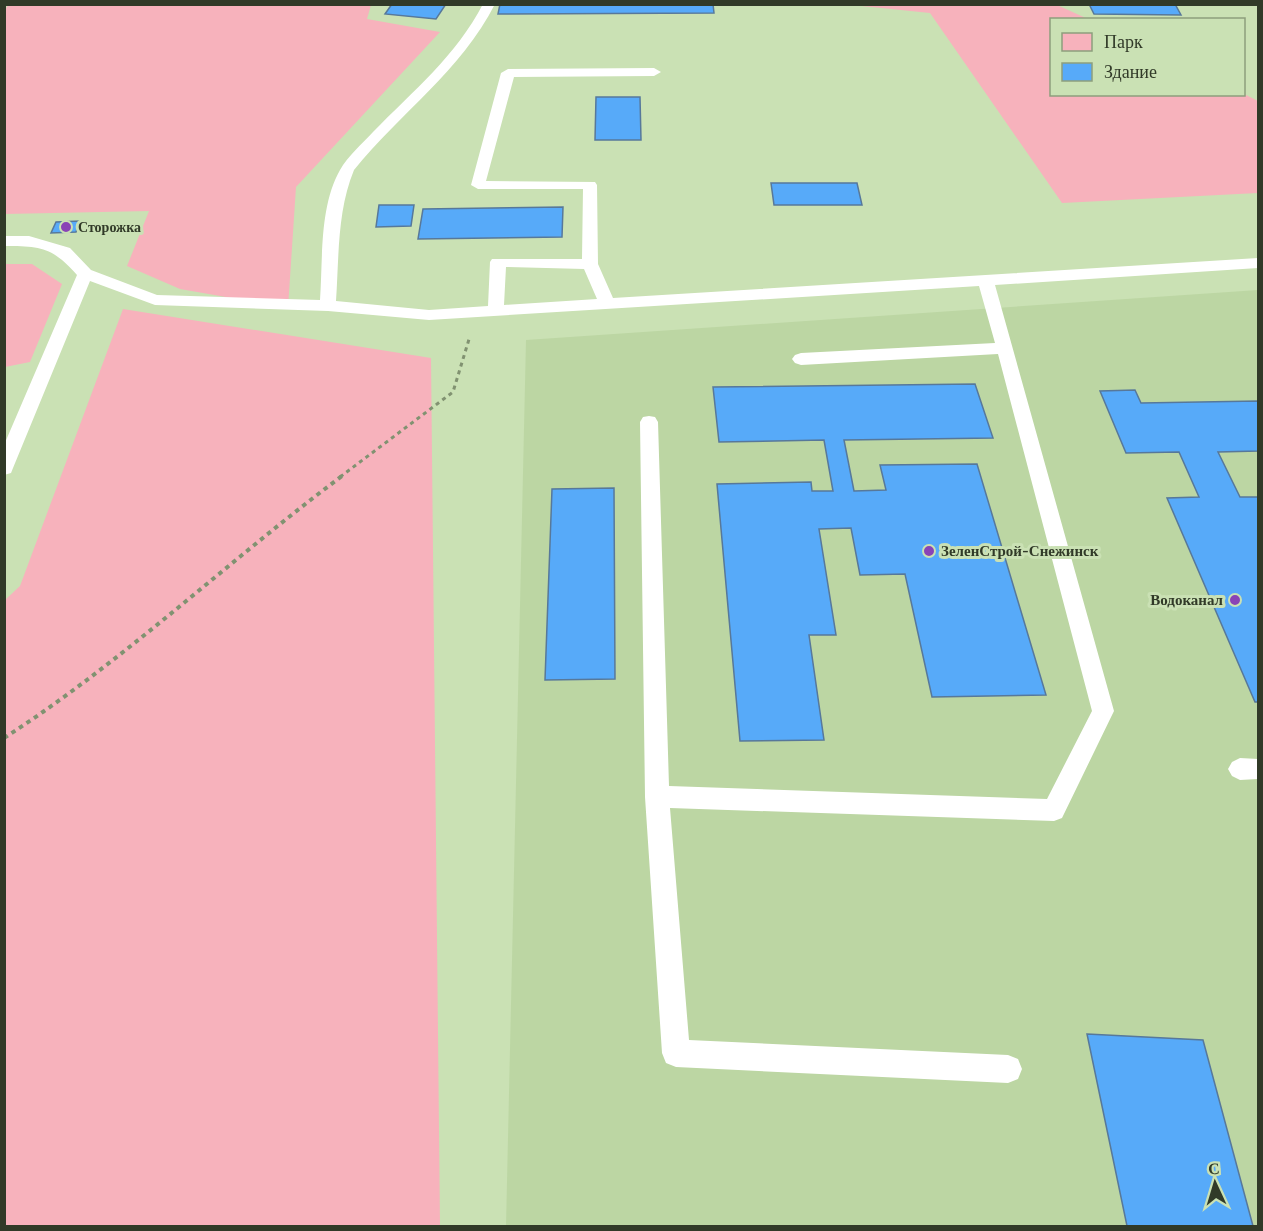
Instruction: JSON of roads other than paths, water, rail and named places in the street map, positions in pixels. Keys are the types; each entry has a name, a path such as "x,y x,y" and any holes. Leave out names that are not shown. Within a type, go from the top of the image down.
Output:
{"lane":[{"path":"328,306 336,205 347,171 383,130 438,77 483,18 489,4"},
{"path":"607,304 590,264 590,185 478,185 508,73 654,72"},
{"path":"4,241 29,241 64,251 85,274 155,300 328,306 429,315 1258,263"},
{"path":"496,311 498,262 590,264"},
{"path":"4,468 85,274"},
{"path":"657,797 1054,810 1103,711 986,280"},
{"path":"801,359 1004,348"},
{"path":"649,422 657,797 676,1053 1008,1069"}],"place":[{"name":"Сторожка","path":"66,227"},
{"name":"ЗеленСтрой-Снежинск","path":"929,551"},
{"name":"Водоканал","path":"1235,600"}]}
